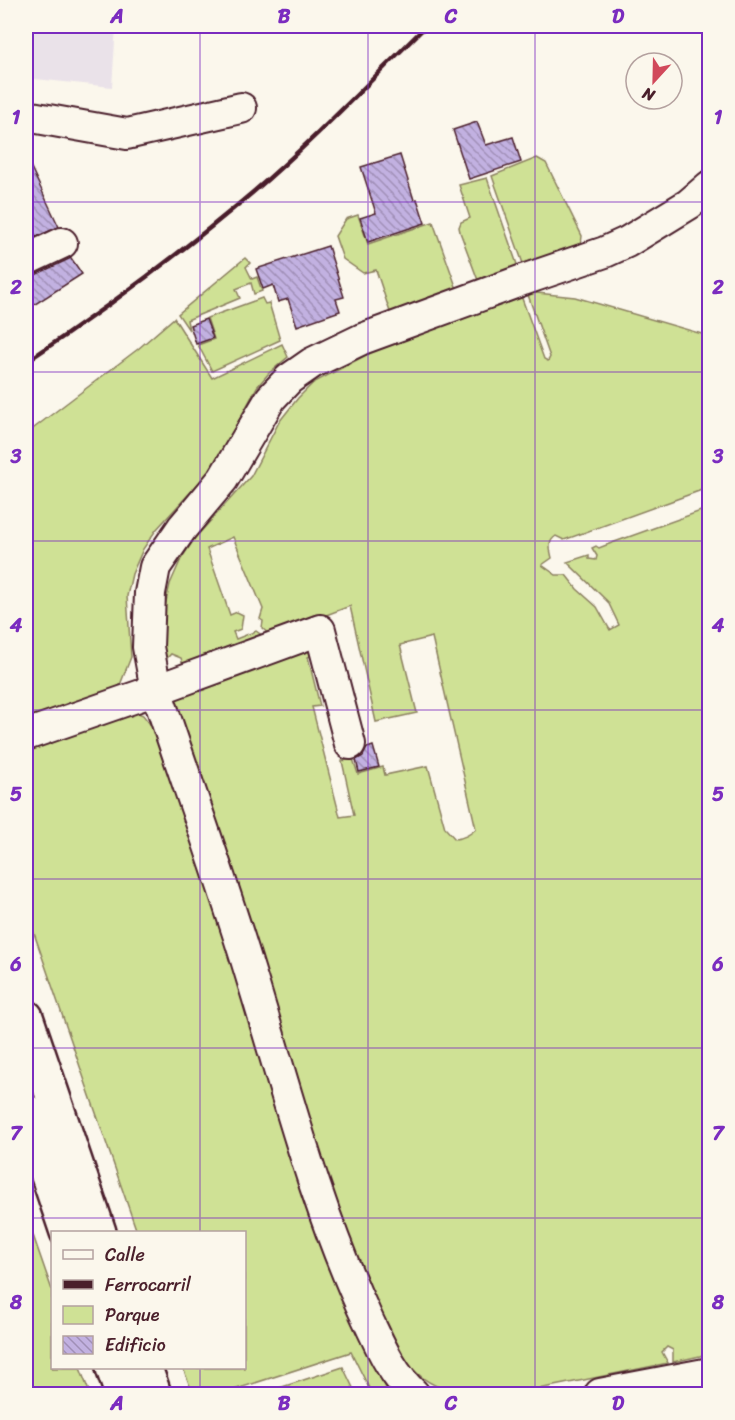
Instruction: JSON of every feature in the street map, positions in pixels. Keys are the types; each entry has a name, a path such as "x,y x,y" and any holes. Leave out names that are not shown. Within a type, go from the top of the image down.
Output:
{"main road":[{"path":"26,1017 98,1231"},
{"path":"26,1111 66,1231"},
{"path":"112,1369 122,1395"},
{"path":"145,1369 154,1395"}],"lane":[{"path":"26,116 127,134 241,108"},
{"path":"409,1392 388,1361 373,1331 324,1216 252,977 156,690 147,638 150,593 155,567 182,528 224,479 271,398 289,379 312,363 362,339 616,247 688,204 710,186"},
{"path":"26,260 62,243"},
{"path":"26,735 320,630 350,744"},
{"path":"600,1395 710,1373"}],"shaded area":[{"path":"26,26 116,26 112,87 26,78"}],"green space":[{"path":"537,158 546,163 582,236 581,244 526,272 492,176"},
{"path":"487,178 520,273 479,283 460,232 461,222 470,218 459,185"},
{"path":"358,215 368,244 433,222 458,292 391,315 376,270 363,273 343,259 335,236 346,219"},
{"path":"245,258 250,263 246,267 252,279 257,277 262,291 254,294 251,283 236,289 240,298 187,320 189,330 178,314"},
{"path":"527,292 575,297 709,336 709,484 699,491 564,540 556,536 550,543 552,558 542,565 556,575 566,575 577,589 597,607 610,630 619,625 608,602 567,562 589,555 589,559 596,560 597,556 592,548 596,546 599,548 709,508 709,1354 673,1362 673,1350 667,1347 662,1352 668,1363 539,1389 472,1394 451,1391 432,1384 416,1372 394,1342 366,1286 343,1231 170,696 311,645 317,654 308,657 320,706 312,707 340,817 354,815 342,761 353,759 358,774 383,767 385,775 428,766 445,828 455,839 458,839 476,829 432,637 400,645 417,713 376,722 350,606 271,636 262,628 263,621 260,619 263,609 233,537 207,549 230,615 237,612 243,615 241,629 233,632 236,639 256,631 266,638 183,665 181,658 171,654 166,659 164,658 164,610 170,584 181,559 195,538 251,476 279,422 313,383 406,334 520,293 544,359 548,361 550,357"},
{"path":"262,298 265,304 269,303 280,340 212,371 198,345 214,339 207,318"},
{"path":"174,318 212,378 282,344 288,357 257,387 221,454 207,474 156,530 143,549 132,574 127,596 131,657 120,685 111,691 26,722 26,434 138,349"},
{"path":"136,712 143,715 157,733 364,1345 389,1394 372,1394 351,1352 221,1394 193,1394 183,1369 246,1369 246,1231 137,1231 26,910 26,743"},
{"path":"26,1215 51,1287 51,1369 80,1369 90,1394 26,1394"},
{"path":"343,1367 356,1394 261,1394"}],"building":[{"path":"477,122 486,145 513,137 521,162 469,179 453,130"},
{"path":"400,155 414,200 417,199 425,223 368,242 360,218 376,213 361,167"},
{"path":"26,157 59,227 26,241"},
{"path":"328,246 344,297 336,299 340,311 297,326 288,299 278,302 273,285 263,289 256,269"},
{"path":"71,258 82,274 26,310 26,277 33,276"},
{"path":"206,319 213,338 196,344 190,325"},
{"path":"373,746 379,767 359,772 356,760 363,756 367,748"}],"railway":[{"path":"26,362 141,281 252,193 319,132 426,26"}]}
